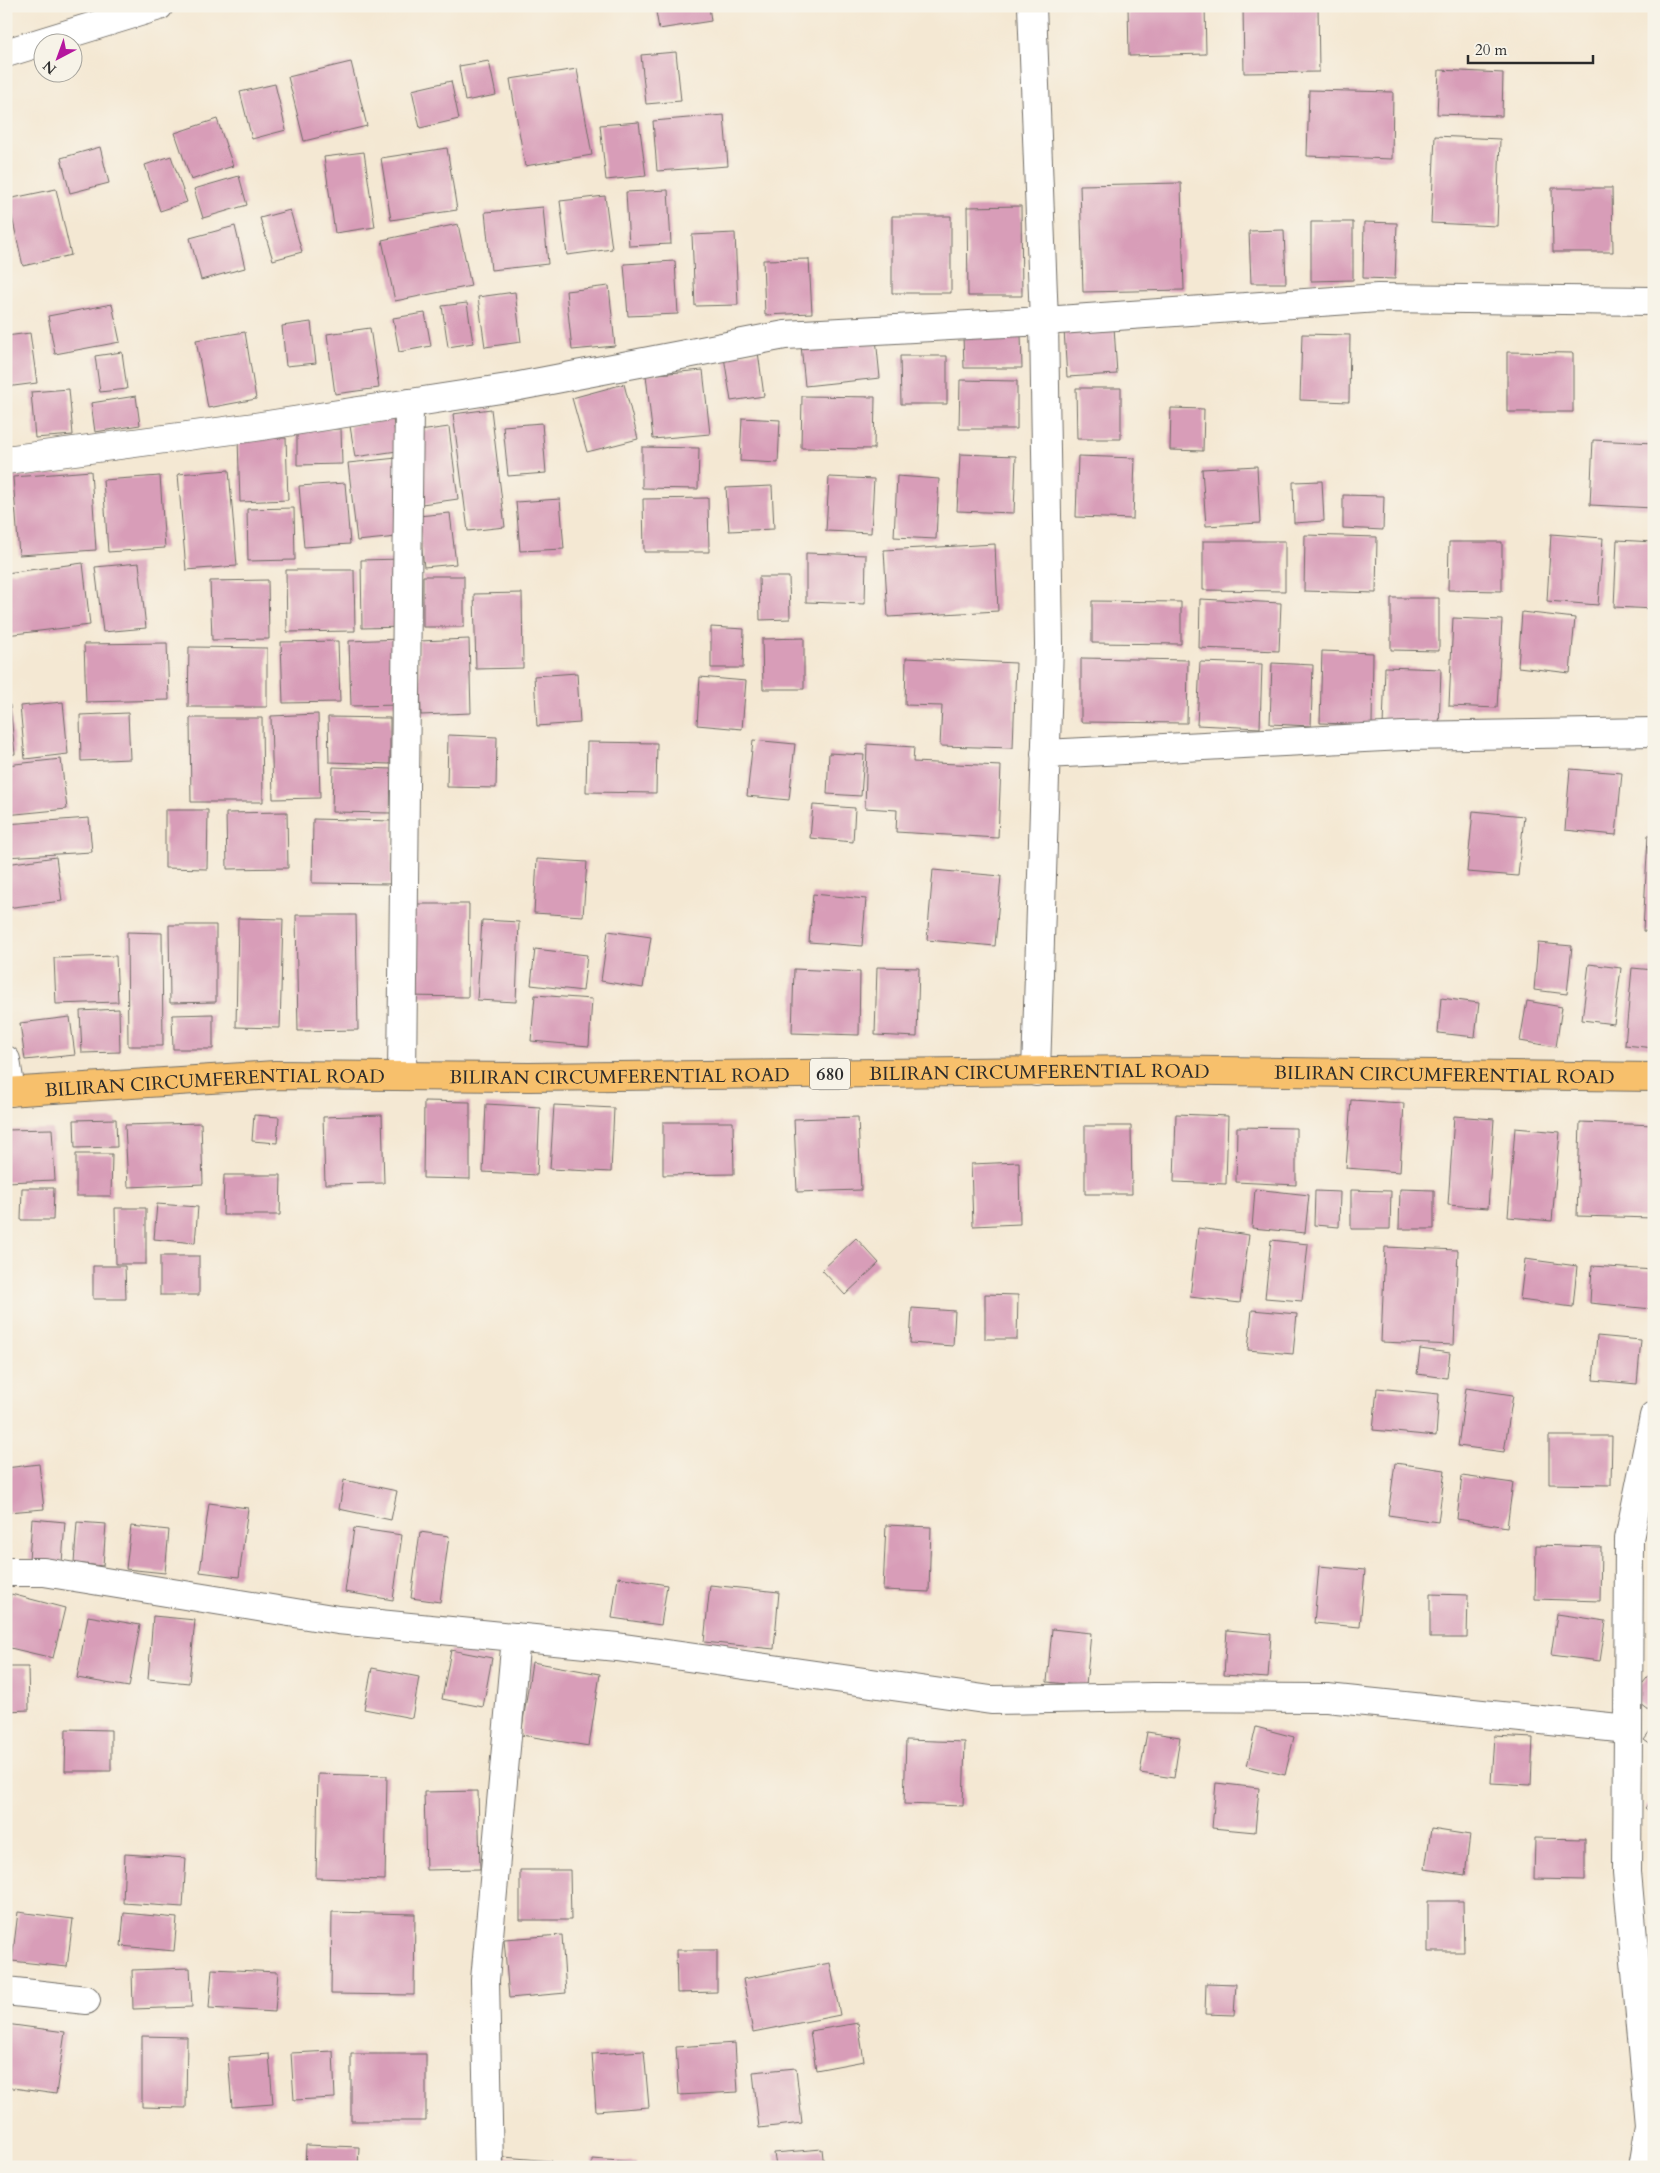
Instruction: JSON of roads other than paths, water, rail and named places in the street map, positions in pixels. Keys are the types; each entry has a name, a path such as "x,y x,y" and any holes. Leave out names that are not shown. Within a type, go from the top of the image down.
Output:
{"main road":[{"name":"BILIRAN CIRCUMFERENTIAL ROAD","path":"9,1092 275,1075 529,1077 1142,1070 1654,1077"}],"street":[{"path":"6,53 159,6"},
{"path":"1032,6 1044,321 1049,645 1036,1072"},
{"path":"6,460 255,428 514,387 785,335 1044,321 1378,298 1654,301"},
{"path":"402,1076 409,403"},
{"path":"1046,754 1404,736 1654,732"},
{"path":"6,1060 9,1092"},
{"path":"1643,2167 1650,2126 1627,1872 1629,1539 1654,1416"},
{"path":"6,1572 44,1572 338,1620 617,1647 991,1700 1154,1697 1327,1698 1628,1729"},
{"path":"490,2167 485,1980 516,1637"},
{"path":"6,1991 86,2000"}]}
